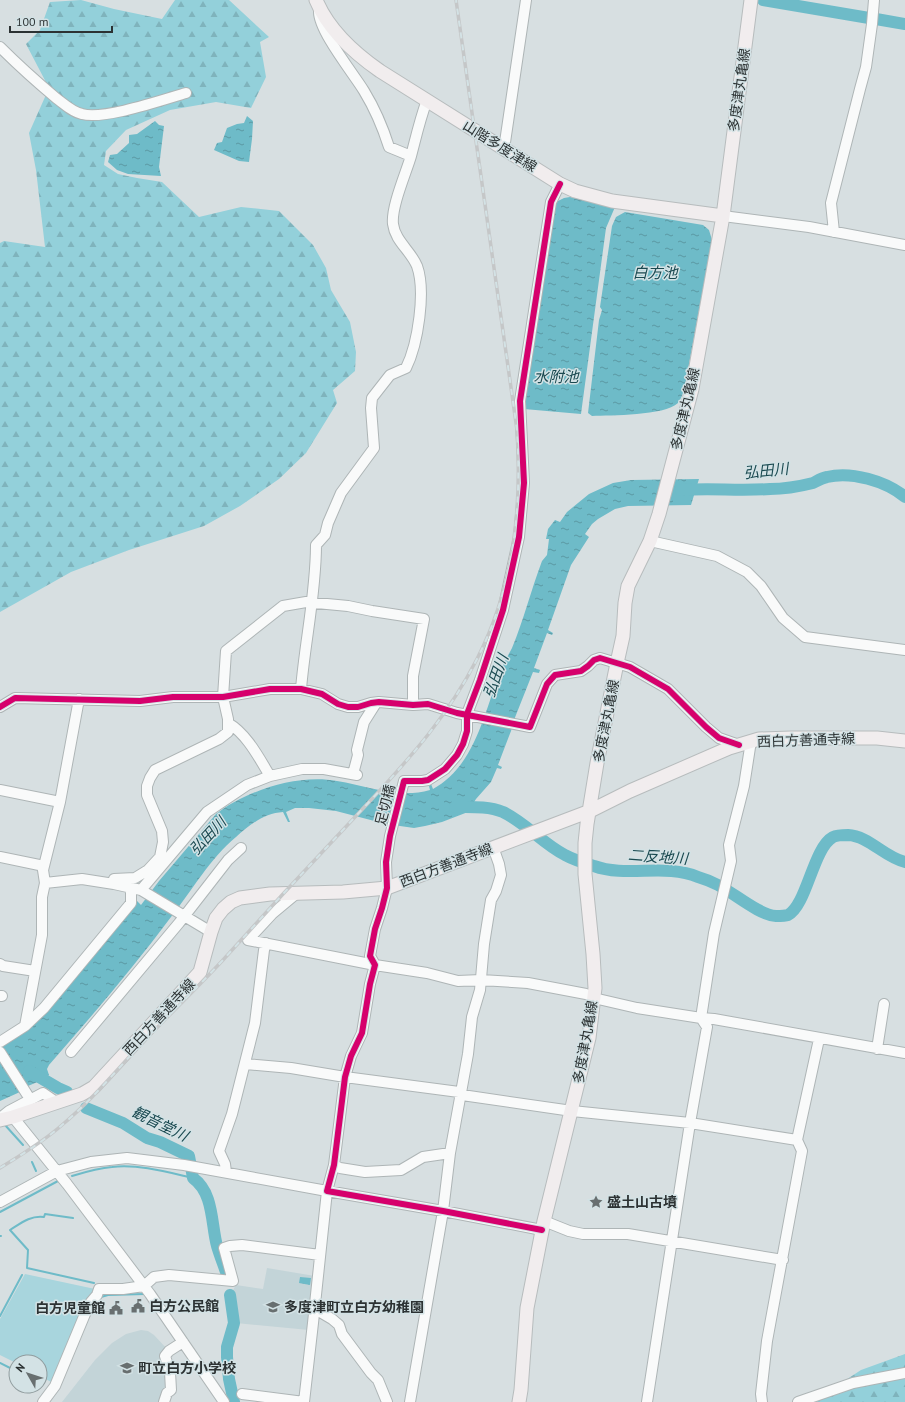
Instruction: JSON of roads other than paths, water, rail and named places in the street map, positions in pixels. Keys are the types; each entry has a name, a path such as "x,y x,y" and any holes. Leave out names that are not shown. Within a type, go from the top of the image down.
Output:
{"main road":[{"name":"多度津丸亀線","path":"519,1402 527,1308 543,1225 589,1038 594,997 594,954 585,874 585,843 590,811 623,636 625,603 628,586 650,541 659,514 692,389 722,216 751,0"},
{"name":"山階多度津線","path":"318,4 332,27 362,59 560,184 575,191 612,201 722,216"},
{"name":"西白方善通寺線","path":"0,1119 14,1117 82,1094 94,1087 200,972 216,918 223,909 235,900 270,894 343,892 387,888 590,811 630,791 745,743 759,739 877,738 905,741"}],"street":[{"path":"504,149 526,0"},
{"path":"834,232 831,203 866,67 874,0"},
{"path":"318,4 319,15 324,30 364,92 383,128 389,148 411,156"},
{"path":"0,47 35,81 70,110 81,114 90,116 142,106 186,93"},
{"path":"301,689 316,565 316,545 325,535 328,522 341,493 374,448 371,408 372,398 390,375 406,368 412,357 415,343 421,283 416,265 398,238 393,224 395,204 427,100"},
{"path":"472,715 480,680 504,610 519,536 524,483 520,401 550,202 560,184"},
{"path":"722,216 809,227 905,245"},
{"path":"650,541 717,556 747,572 761,586 784,618 805,638 905,650"},
{"path":"114,884 114,879 135,878 148,870 160,857 163,842 162,832 147,795 147,786 150,778 156,770 220,739 228,732 228,723 223,697 226,651 283,606 306,602 348,606 424,619 413,676 413,705"},
{"path":"0,707 16,698 140,701 173,696 223,697 270,689 301,689 322,694 338,704 348,707 358,707 376,703 413,705 428,704 457,713 530,727 547,684 555,675 581,671 594,660 600,658 630,667 668,689 719,738 745,743 744,786 729,845 731,861 714,933 701,1018 707,1027 690,1123 647,1402"},
{"path":"43,870 60,802 79,699"},
{"path":"0,1042 25,1026 44,1008 131,903 136,889 206,812 247,785 270,776 302,769 324,769 355,774 358,755 357,750 364,722 376,703"},
{"name":"足切橋","path":"375,965 370,956 375,929 387,888 386,862 390,836 404,781 428,780 445,769 457,755 463,744 472,715"},
{"path":"228,723 236,728 270,776"},
{"path":"0,790 60,802"},
{"path":"410,1402 443,1211 450,1153 462,1095 472,1017 480,990 484,944 491,900 496,891 501,875 493,847"},
{"path":"71,1052 95,1025 182,915 228,860 241,848"},
{"path":"0,857 44,866 43,870 45,883 42,897 42,935 25,1026"},
{"path":"45,883 82,879 136,889 211,932"},
{"path":"296,894 272,914 248,940 375,965 426,972 458,981 480,980 528,983 586,994 598,999 637,1008 714,1019 877,1049 904,1051"},
{"path":"226,1172 225,1164 219,1151 232,1114 239,1081 246,1064 255,1023 266,943"},
{"path":"0,964 2,966 35,971"},
{"path":"248,1397 304,1402 327,1191 334,1165 345,1077 351,1056 362,1033 370,984 375,965"},
{"path":"877,1049 884,1004"},
{"path":"762,1402 761,1394 767,1341 802,1151 797,1140 819,1038"},
{"path":"0,1052 30,1099"},
{"path":"246,1064 291,1068 345,1077 459,1092 462,1095 572,1111 690,1123 797,1140"},
{"path":"0,1119 9,1111 42,1093 56,1102"},
{"path":"14,1117 144,1286 224,1402"},
{"path":"334,1165 340,1168 365,1172 401,1170 423,1157 450,1153"},
{"path":"0,1202 57,1171 91,1162 127,1158 226,1172 443,1211 543,1225 583,1234 628,1234 783,1260"},
{"path":"43,1402 55,1386 85,1314 91,1302 97,1296 99,1289 123,1289 144,1286 154,1277 169,1275 233,1281 224,1248 230,1246 242,1245 320,1255"},
{"path":"315,1309 339,1325 342,1334 378,1380 387,1402"},
{"path":"164,1402 167,1393 171,1390 170,1372 165,1356 169,1351 183,1342"},
{"path":"798,1402 853,1383 905,1373"}],"water":[{"path":"247,116 253,121 249,162 239,161 214,150 217,143 222,142 227,128 244,123"},
{"path":"155,121 159,125 164,126 159,167 161,176 128,174 117,170 108,162 110,155 117,154 129,143 129,135 137,134"},
{"name":"水附池","path":"570,197 615,207 606,228 581,414 524,409 554,203"},
{"name":"白方池","path":"625,212 703,225 709,230 712,240 685,386 678,403 671,407 650,413 592,416 588,413 599,320 602,310 600,307 612,226 616,217"},
{"name":"弘田川","path":"699,479 691,505 628,506 615,509 592,524 585,534 589,537 571,565 548,630 553,633 552,635 547,633 534,668 540,670 539,673 533,672 514,720 498,765 502,767 501,769 497,768 491,782 476,799 468,812 442,822 414,828 386,824 336,811 309,808 295,808 286,812 290,822 288,822 283,812 258,820 246,828 218,854 142,955 49,1065 47,1069 49,1075 20,1092 0,1101 0,1048 32,1026 56,1002 137,901 141,905 159,881 216,814 229,805 258,791 290,782 306,780 322,779 383,791 406,793 430,790 429,786 431,784 433,789 447,779 459,767 476,737 500,672 512,648 542,561 547,555 549,539 546,539 548,529 555,520 560,522 567,512 589,494 613,483 631,480"},
{"path":"300,1277 311,1278 310,1285 299,1283"}],"waterway":[{"path":"763,0 869,18"},
{"path":"876,19 905,24"},
{"name":"弘田川","path":"681,490 748,490 780,488 813,483 836,475 847,475 857,476 878,482 888,486 905,497"},
{"name":"二反地川","path":"455,807 486,808 503,812 519,822 549,845 583,863 620,871 672,871 685,873 716,884 762,912 776,916 788,915 795,909 820,852 826,843 833,837 838,835 856,836 890,856 905,862"},
{"name":"観音堂川","path":"29,1071 67,1092"},
{"name":"観音堂川","path":"86,1108 123,1123 147,1138 160,1142 189,1156 193,1178 200,1184 205,1192 211,1209 217,1246 227,1275"},
{"path":"5,1125 23,1145"},
{"path":"32,1162 36,1171"},
{"path":"72,1176 97,1169 122,1166 153,1169 193,1178"},
{"path":"0,1212 58,1181"},
{"path":"73,1218 45,1214 44,1217 30,1218 10,1230 28,1250 27,1268 94,1283"},
{"path":"0,1316 22,1275"},
{"path":"101,1297 108,1295 145,1294"},
{"name":"観音堂川","path":"230,1295 234,1323 227,1347 227,1357 229,1379 234,1402"},
{"path":"0,1363 8,1367"}],"railway":[{"path":"0,1168 32,1148 73,1116 223,960 386,784 415,751 442,716 466,679 490,632 500,604 513,547 518,489 517,430 456,0"}],"place":[{"name":"盛土山古墳","path":"596,1202"},
{"name":"白方公民館","path":"138,1306"},
{"name":"多度津町立白方幼稚園","path":"273,1307"},
{"name":"白方児童館","path":"116,1308"},
{"name":"町立白方小学校","path":"127,1368"}]}
